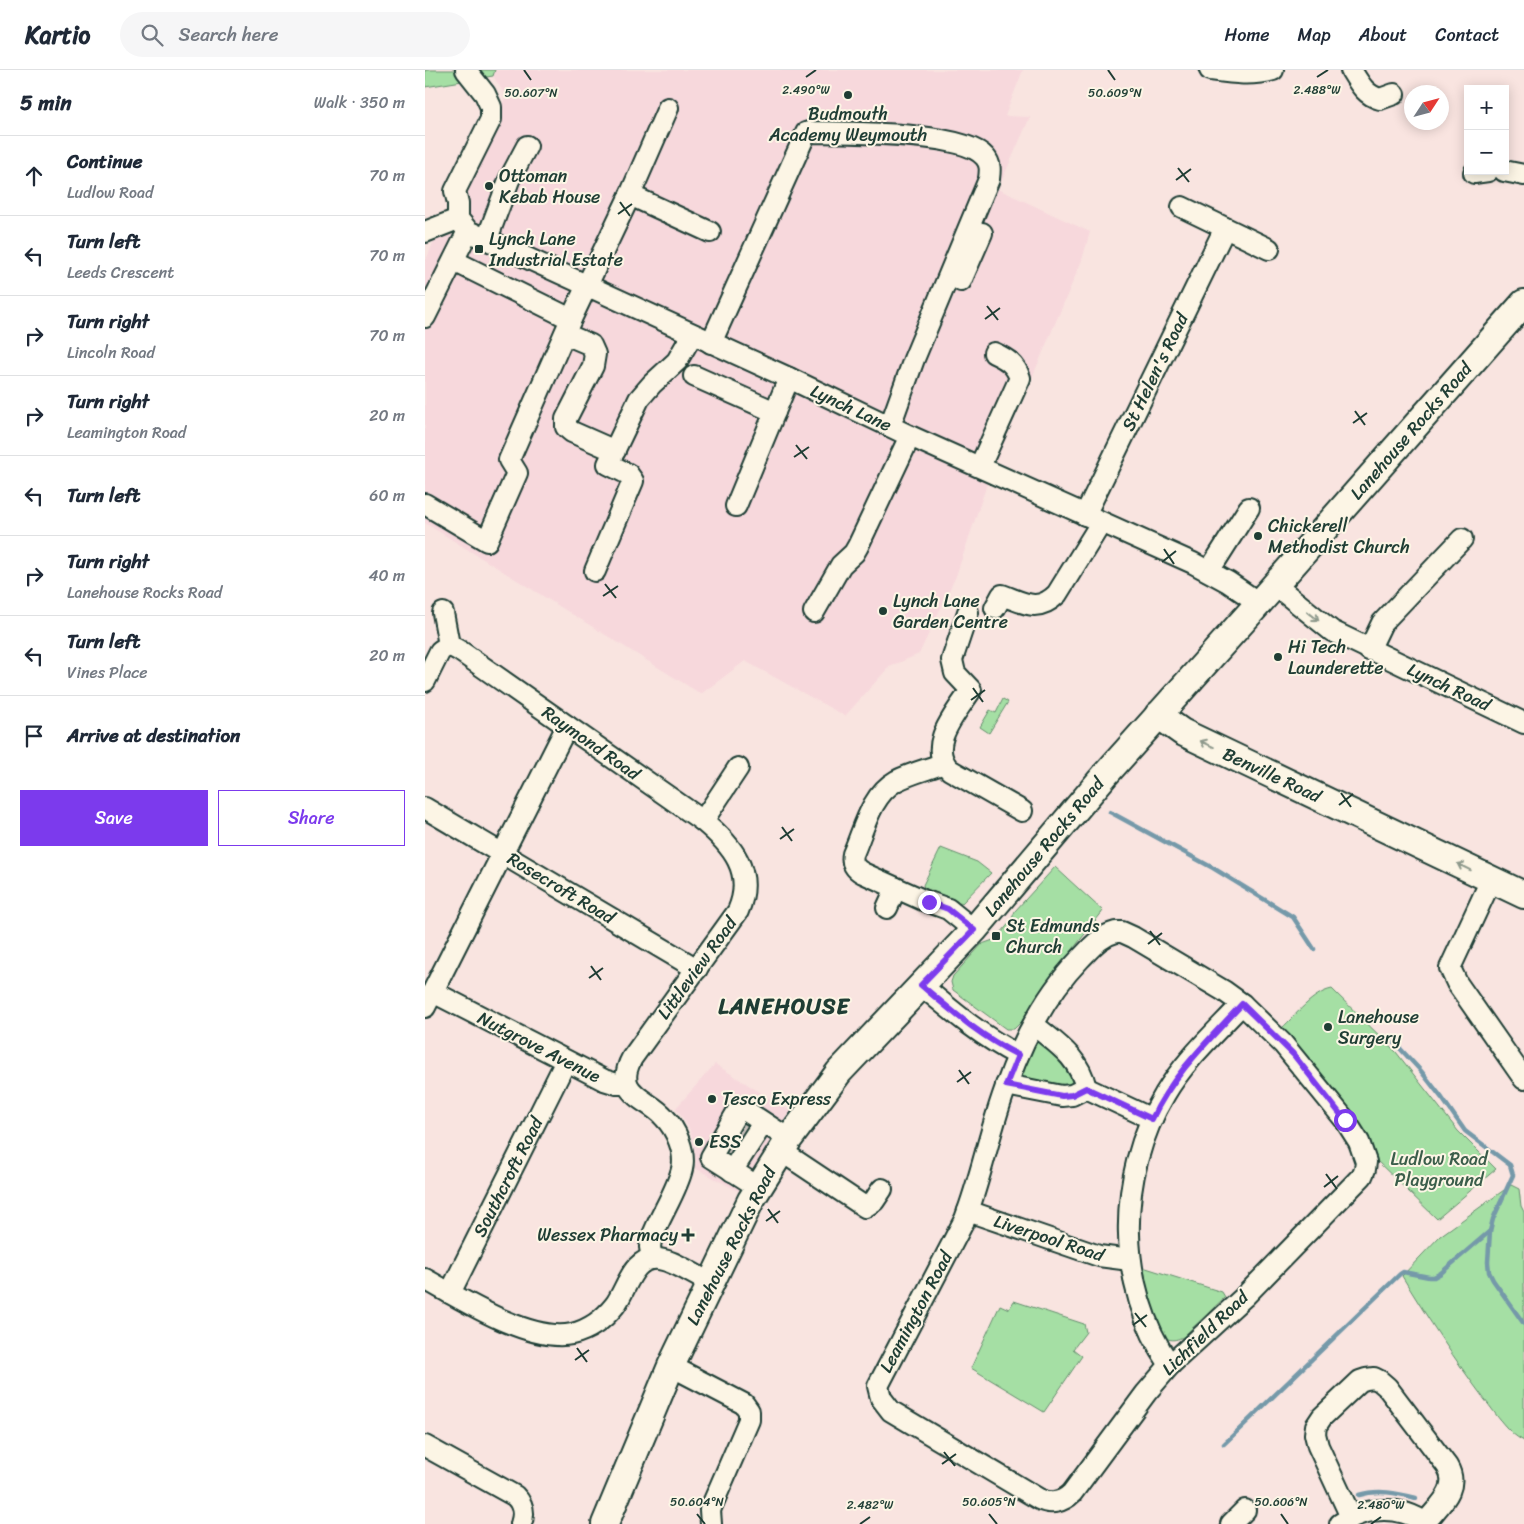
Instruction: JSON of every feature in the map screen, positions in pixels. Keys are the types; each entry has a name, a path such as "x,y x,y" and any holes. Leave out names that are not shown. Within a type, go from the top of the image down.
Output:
{"main road":[{"name":"Lanehouse Rocks Road","path":"605,1524 671,1366 758,1187 785,1145 839,1072 974,930 1072,813 1524,303"},
{"name":"Benville Road","path":"1158,715 1181,732 1524,895"}],"street":[{"path":"425,317 454,261 462,218 455,191 491,119 491,107 485,94 466,70"},
{"path":"1210,70 1242,75 1273,70"},
{"path":"1351,70 1360,86 1371,96 1385,99 1394,94"},
{"path":"425,504 487,541 517,473 509,460 668,108"},
{"path":"711,343 806,134 809,132 933,138 956,142 981,153 986,158 990,169 989,179 914,359 890,426"},
{"path":"487,239 509,180 527,146"},
{"path":"1509,172 1524,175"},
{"path":"630,195 711,232"},
{"path":"1182,207 1269,249"},
{"path":"425,232 462,218"},
{"name":"Lynch Lane","path":"462,218 487,239 586,286 1093,519 1209,571 1267,594"},
{"name":"St Helen's Road","path":"995,608 1001,594 1028,604 1042,605 1057,594 1225,228"},
{"path":"914,359 935,335 982,233"},
{"path":"454,261 568,326 591,345 595,354 593,366 565,423 572,432 615,451"},
{"path":"595,571 633,481 628,474 608,464 639,399 677,360 692,335"},
{"path":"980,466 1020,378 1017,369 1009,360 994,353"},
{"path":"694,376 775,412"},
{"path":"736,506 789,378"},
{"path":"813,612 841,565 854,553 858,546 910,436"},
{"path":"1209,571 1249,508"},
{"path":"1369,650 1382,623 1462,539"},
{"name":"Lynch Road","path":"1267,594 1369,650 1524,723"},
{"path":"968,612 952,660 955,673 971,690 942,738 940,751 950,770 1022,812"},
{"path":"425,681 440,652 449,645 443,613"},
{"name":"Raymond Road","path":"449,645 455,647 703,821 730,846"},
{"path":"429,999 567,726"},
{"path":"945,763 898,780 883,792 875,802 853,854 852,861 859,871 948,909 974,930"},
{"path":"703,821 738,768"},
{"name":"Rosecroft Road","path":"425,808 697,969"},
{"name":"Littleview Road","path":"627,1084 626,1070 632,1058 734,918 743,897 743,884 741,869 730,846"},
{"path":"1491,880 1450,968 1457,983 1523,1076"},
{"path":"887,908 896,888"},
{"name":"Leamington Road","path":"1061,1500 1052,1503 1039,1499 891,1411 883,1403 878,1386 961,1228 976,1190 1006,1085 1018,1055 1049,999 1070,970 1103,936 1122,932 1213,984 1242,1004 1293,1054 1353,1132 1365,1156 1365,1169 1362,1176"},
{"path":"921,985 976,1030 993,1042 1018,1055"},
{"name":"Nutgrove Avenue","path":"429,999 611,1083 627,1084"},
{"path":"1170,1366 1158,1348 1144,1317 1135,1288 1129,1229 1131,1195 1141,1150 1152,1119 1166,1092 1185,1066 1242,1004"},
{"path":"1034,1025 1069,1054 1083,1074 1086,1088"},
{"name":"Southcroft Road","path":"450,1293 566,1061"},
{"path":"627,1084 634,1094 655,1108 668,1120 673,1127 681,1149 682,1169 651,1240 652,1259"},
{"path":"1006,1085 1062,1096 1072,1095 1086,1088"},
{"path":"1086,1088 1152,1119"},
{"path":"758,1187 736,1142 740,1107 763,1123 785,1145 865,1207 874,1201 882,1189"},
{"path":"736,1142 763,1123"},
{"name":"Lichfield Road","path":"1061,1500 1072,1493 1146,1393 1170,1366 1244,1297 1362,1176"},
{"name":"Liverpool Road","path":"968,1211 1099,1256 1131,1260"},
{"path":"425,1279 494,1315 528,1329 550,1334 571,1334 589,1327 603,1318 616,1304 636,1268 641,1263 652,1259 657,1258 667,1261 710,1283"},
{"path":"671,1366 744,1404 749,1411 749,1420 710,1510 711,1524"},
{"path":"1373,1378 1387,1387 1447,1466 1452,1476 1453,1485 1450,1491 1426,1523 1415,1517 1395,1511 1367,1511 1345,1521 1318,1446 1316,1430 1319,1420 1354,1386 1363,1380 1373,1378"},
{"path":"425,1446 511,1494 517,1499 523,1510 521,1524"},
{"path":"1231,1524 1245,1510"}],"shaded area":[{"path":"495,70 1023,70 1005,116 1030,117 998,189 1090,232 1082,260 987,484 956,576 919,654 889,667 845,716 745,661 701,694 425,523 425,263 433,243 453,213 506,96 493,76"},
{"path":"715,1064 790,1111 738,1191 695,1168 696,1160 693,1140 689,1128 676,1108"}],"green space":[{"path":"425,70 495,70 493,76 425,87"},
{"path":"1003,699 1008,702 989,733 980,727 990,710 996,713"},
{"path":"941,848 977,862 991,873 962,903 924,888 923,885"},
{"path":"1055,867 1103,911 1066,958 1022,1021 1014,1029 1006,1029 953,990 951,982 953,976 982,944 996,939 1011,921 1015,911"},
{"name":"Ludlow Road Playground","path":"1332,989 1396,1052 1458,1131 1496,1169 1437,1219 1375,1159 1370,1142 1343,1103 1282,1028 1311,1000"},
{"path":"1040,1041 1047,1042 1077,1076 1075,1089 1023,1080 1021,1075 1035,1044"},
{"path":"1511,1185 1519,1189 1521,1206 1524,1212 1524,1441 1507,1428 1485,1400 1442,1339 1402,1276 1440,1236"},
{"path":"1146,1268 1222,1292 1225,1297 1183,1337 1174,1340 1168,1339 1158,1328 1149,1297 1144,1270"},
{"path":"1014,1301 1084,1324 1086,1332 1073,1349 1082,1356 1044,1412 971,1368 1000,1305 1009,1309"}],"waterway":[{"path":"1110,812 1213,868 1293,917 1314,949"},
{"path":"1395,1043 1421,1071 1465,1131 1510,1165 1513,1175 1493,1219 1490,1231 1488,1262 1489,1272 1493,1280 1524,1324"},
{"path":"1224,1444 1400,1274 1403,1272 1434,1277 1490,1231"},
{"path":"1359,1495 1380,1492 1416,1498"}],"tunnel":[{"path":"738,1122 746,1137"},
{"path":"725,1142 733,1157"}],"place":[{"name":"Budmouth Academy Weymouth","path":"848,95"},
{"name":"Ottoman Kebab House","path":"489,186"},
{"name":"Lynch Lane Industrial Estate","path":"479,249"},
{"name":"Chickerell Methodist Church","path":"1258,536"},
{"name":"Lynch Lane Garden Centre","path":"883,611"},
{"name":"Hi Tech Launderette","path":"1278,657"},
{"name":"St Edmunds Church","path":"996,936"},
{"name":"Lanehouse Surgery","path":"1328,1027"},
{"name":"Tesco Express","path":"712,1099"},
{"name":"ESS","path":"699,1142"},
{"name":"Wessex Pharmacy","path":"688,1235"}],"district":[{"name":"LANEHOUSE","path":"784,1006"}],"route":[{"path":"929,902 948,909 974,930 921,985 976,1030 993,1042 1018,1055 1006,1085 1062,1096 1072,1095 1086,1088 1152,1119 1175,1078 1242,1004 1293,1054 1345,1120"}]}
